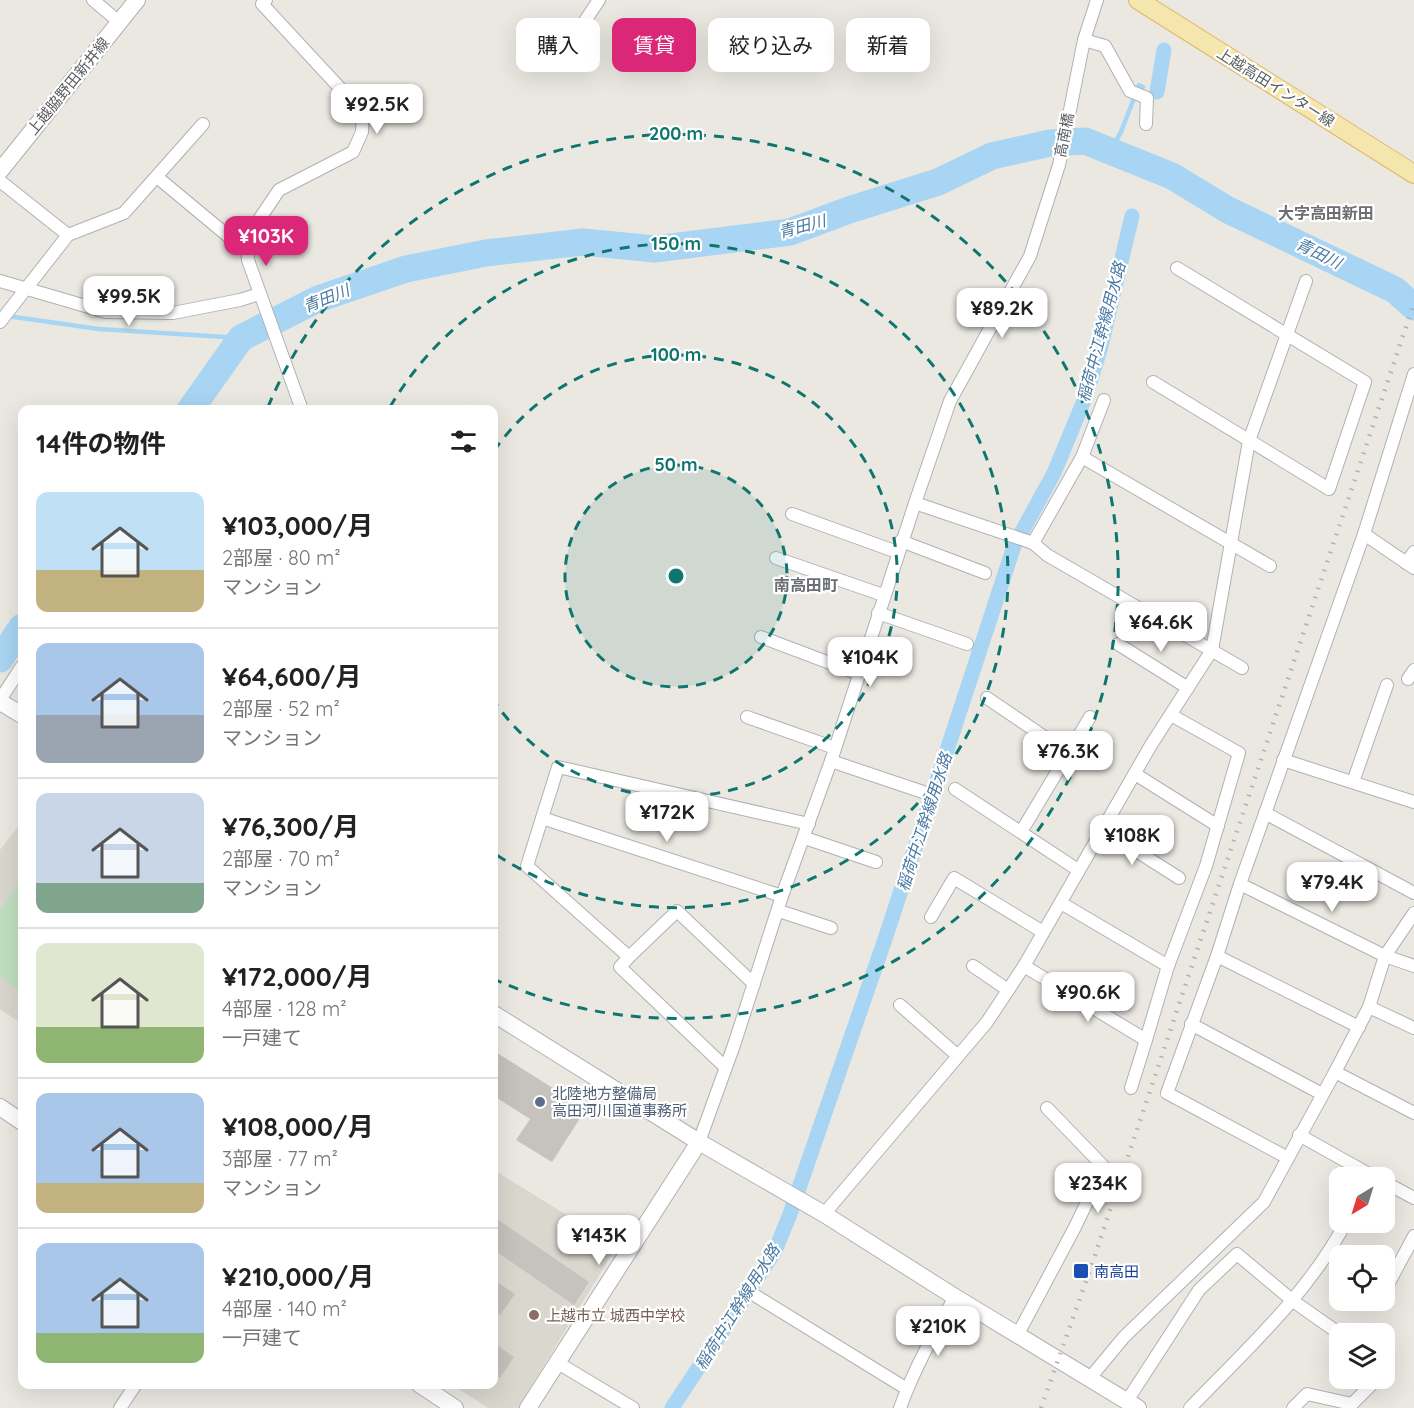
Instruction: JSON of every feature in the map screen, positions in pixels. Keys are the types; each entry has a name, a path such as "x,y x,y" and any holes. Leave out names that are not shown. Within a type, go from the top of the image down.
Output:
{"main road":[{"name":"上越高田インター線","path":"1138,0 1414,174"}],"street":[{"path":"93,0 119,22"},
{"name":"上越脇野田新井線","path":"0,171 137,0"},
{"path":"266,0 262,4 363,113 362,132 353,152 279,190 246,239 248,260 260,297 300,405"},
{"path":"587,18 599,0"},
{"name":"高南橋","path":"699,1142 734,1045 782,896 805,838 883,595 950,401 1030,256 1059,165 1084,40 1097,0"},
{"path":"1084,40 1105,46 1136,93 1147,98 1146,124"},
{"path":"0,322 68,235 124,213 203,124"},
{"path":"156,177 228,236 246,239"},
{"path":"0,181 68,235"},
{"path":"1153,382 1329,489 1365,382 1178,268"},
{"path":"0,281 24,292 106,312 173,312 260,297"},
{"path":"824,1214 987,1022 1024,966 1135,774 1212,650 1249,441 1306,281"},
{"path":"1288,1158 1167,1093 1364,534 1414,374"},
{"path":"1033,543 1082,457 1104,400"},
{"path":"1082,457 1270,566"},
{"path":"915,503 1033,543 1047,555 1242,668"},
{"path":"792,514 985,573"},
{"path":"1364,534 1410,566 1414,552"},
{"path":"776,558 883,595"},
{"path":"878,614 967,644"},
{"path":"761,637 859,674"},
{"path":"1118,644 1188,688"},
{"path":"18,672 0,701 18,713"},
{"path":"1353,782 1387,685"},
{"path":"987,699 1068,753"},
{"path":"1131,1088 1168,966 1206,866 1239,753 1171,715"},
{"path":"747,717 835,748"},
{"path":"1021,832 1090,717"},
{"path":"1283,760 1414,802"},
{"path":"831,761 923,792"},
{"path":"629,957 527,866 558,767 809,824"},
{"path":"1135,774 1218,826"},
{"path":"955,789 1078,870"},
{"path":"1265,813 1414,892"},
{"path":"542,818 782,896"},
{"path":"1102,830 1179,878"},
{"path":"805,838 876,862"},
{"path":"931,917 954,878 1043,932"},
{"path":"1240,884 1385,956 1414,966"},
{"path":"1061,903 1168,966"},
{"path":"725,1067 620,967 677,911 754,984"},
{"path":"779,911 831,928"},
{"path":"1090,1378 1124,1336 1264,1202 1370,1007 1385,956 1414,913"},
{"path":"1217,956 1359,1027"},
{"path":"973,966 1008,990"},
{"path":"1024,966 1146,1040"},
{"path":"900,1005 958,1056"},
{"path":"1370,1007 1414,1028"},
{"path":"498,1016 699,1142 824,1214 955,1297 1133,1404 1199,1290 1237,1254 1293,1301 1329,1326"},
{"path":"1191,1024 1323,1094"},
{"path":"1335,1072 1414,1113"},
{"path":"0,1107 18,1119"},
{"path":"1018,1334 1104,1167 1047,1108"},
{"path":"1299,1135 1356,1167"},
{"path":"528,1408 699,1142"},
{"path":"1395,1188 1414,1198"},
{"path":"1190,1408 1293,1301 1340,1233"},
{"path":"1395,1271 1414,1236"},
{"path":"756,1296 907,1389"},
{"path":"900,1408 928,1345 955,1297"},
{"path":"558,1363 633,1408"},
{"path":"120,1408 133,1389"},
{"path":"426,1389 455,1408"},
{"path":"1293,1408 1307,1394 1352,1404 1367,1389"}],"shaded area":[{"path":"18,827 18,1021 0,1009 0,850"},
{"name":"上越市立 城西中学校","path":"498,1172 617,1246 518,1408 488,1408 458,1389 498,1389"}],"green space":[{"path":"18,885 18,989 0,976 0,911"}],"building":[{"name":"北陸地方整備局 高田河川国道事務所","path":"498,1054 586,1109 552,1162 516,1140 530,1119 498,1099"},
{"path":"498,1220 589,1282 574,1305 498,1253"},
{"path":"498,1283 515,1294 500,1315 498,1314"},
{"path":"498,1346 514,1357 500,1378 498,1376"}],"waterway":[{"name":"稲荷中江幹線用水路","path":"1157,92 1164,50"},
{"path":"1110,151 1121,132 1139,85 1143,87"},
{"name":"稲荷中江幹線用水路","path":"1153,91 1157,92"},
{"name":"青田川","path":"194,405 241,338 318,299 406,269 486,253 583,242 655,249 790,232 849,210 938,182 992,156 1050,143 1085,141 1172,176 1228,210 1395,290 1414,307"},
{"name":"稲荷中江幹線用水路","path":"672,1408 775,1251 790,1214 885,939 1014,546 1054,473 1085,398 1100,350 1132,216"},
{"path":"7,316 99,329 241,338"},
{"name":"青田川","path":"0,659 18,633"}],"railway":[{"path":"1041,1408 1089,1273 1414,303"}],"place":[{"name":"北陸地方整備局 高田河川国道事務所","path":"540,1102"},
{"name":"南高田","path":"1081,1271"},
{"name":"上越市立 城西中学校","path":"534,1315"}],"district":[{"name":"大字高田新田","path":"1326,213"},
{"name":"南高田町","path":"806,585"}]}
